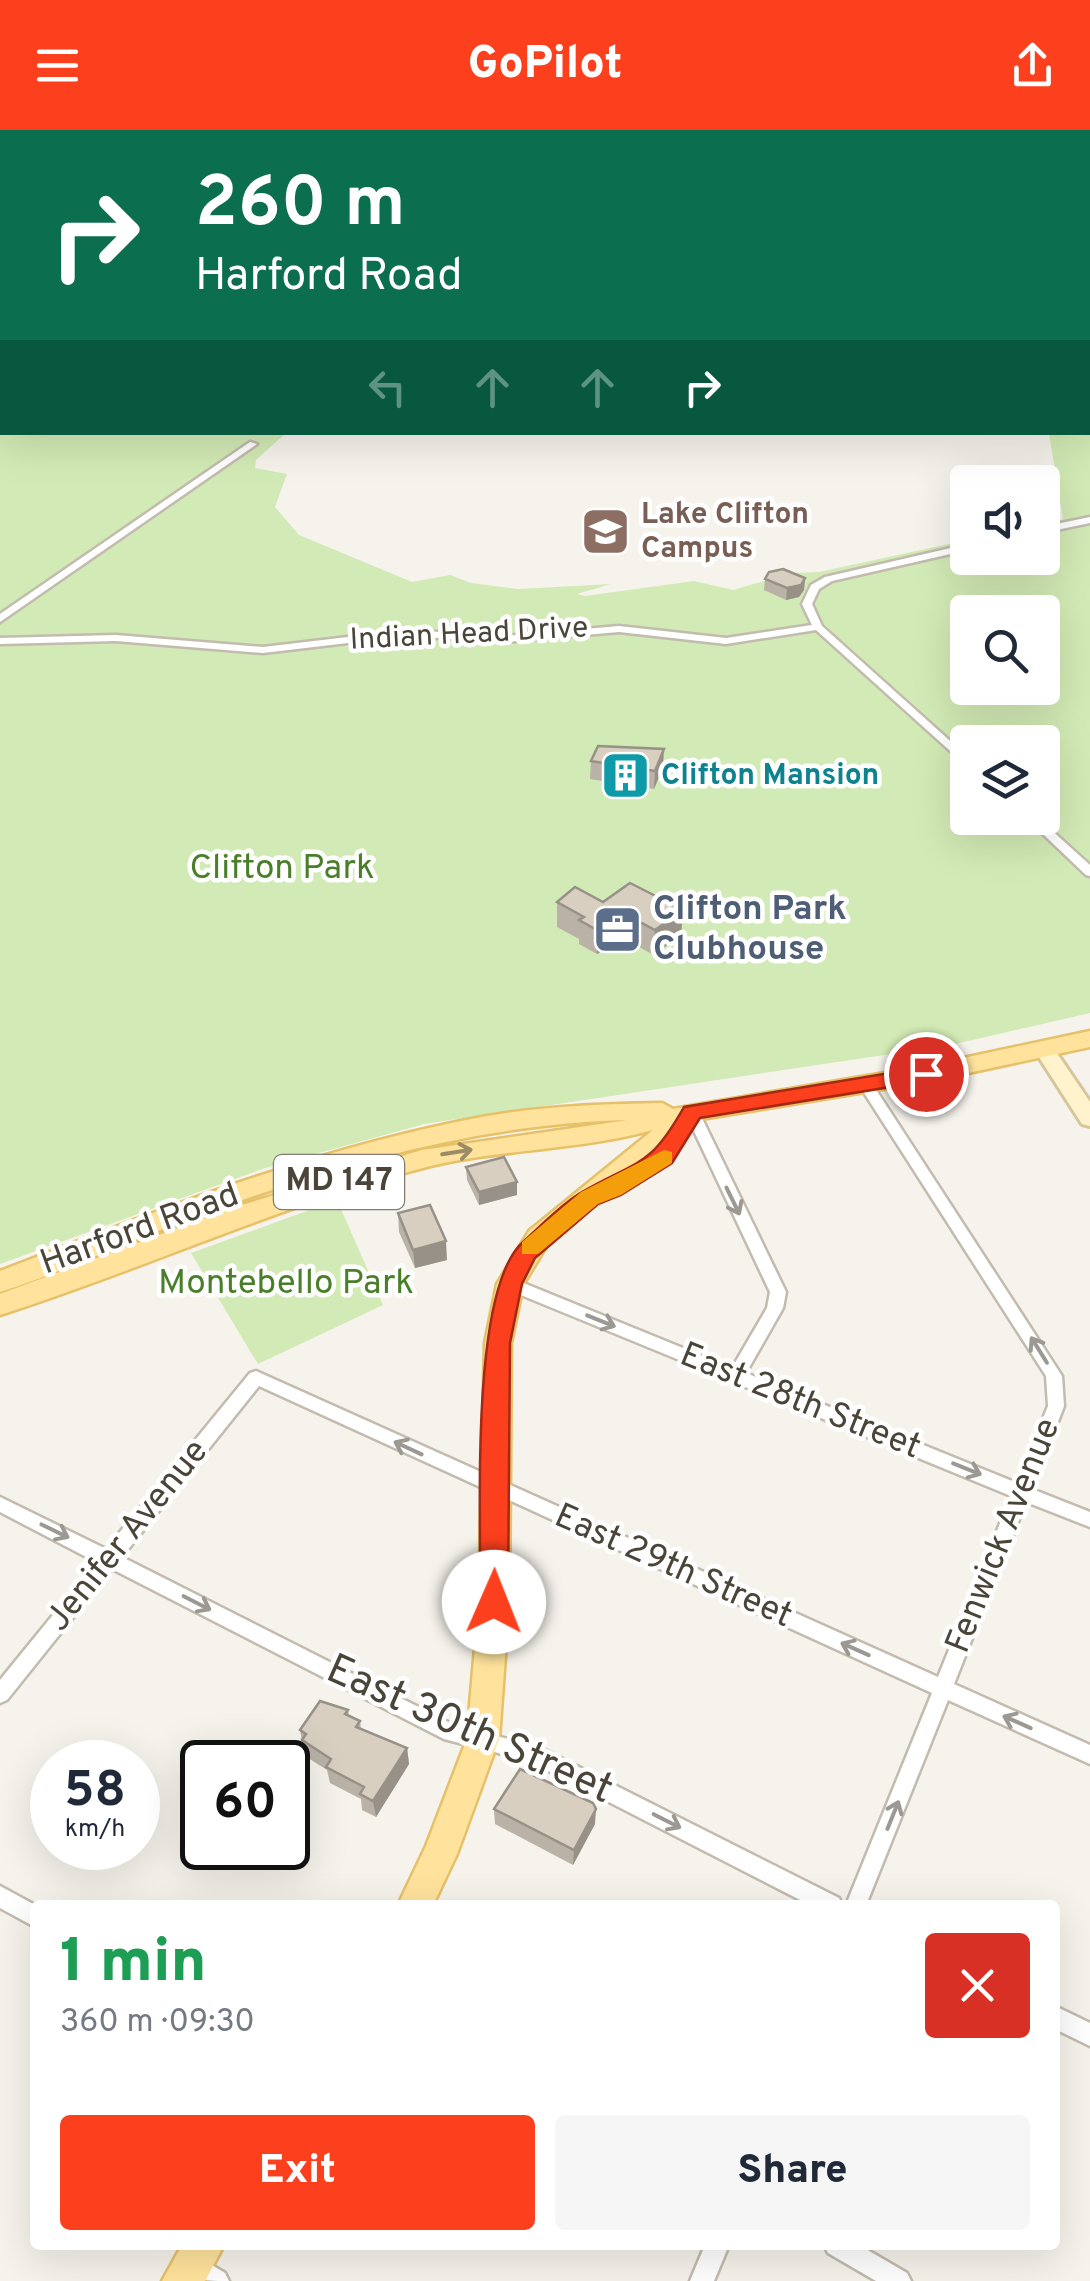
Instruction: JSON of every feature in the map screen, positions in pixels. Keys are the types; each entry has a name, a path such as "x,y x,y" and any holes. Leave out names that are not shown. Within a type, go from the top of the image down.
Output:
{"main road":[{"name":"Harford Road","path":"0,1282 358,1151 411,1138 692,1112 866,1084 1090,1039"},
{"path":"417,1900 440,1854 482,1739 494,1602 498,1343 510,1284 538,1238 692,1112"},
{"path":"590,1198 613,1189 664,1158 683,1134 692,1112"},
{"name":"Harford Road","path":"0,1306 338,1182 454,1152 615,1122"},
{"path":"615,1122 626,1152 618,1170"}],"street":[{"path":"0,619 253,444"},
{"path":"1060,526 1090,520"},
{"path":"950,551 829,579 815,587 807,604 818,627 950,748"},
{"name":"Indian Head Drive","path":"0,641 116,638 263,650 407,633 504,639 619,629 726,641 818,627"},
{"path":"1050,835 1090,872"},
{"path":"1045,1051 1090,1119"},
{"name":"Fenwick Avenue","path":"858,1900 1056,1406 1054,1376 866,1084"},
{"path":"692,1112 778,1292 775,1308 736,1376"},
{"name":"East 28th Street","path":"510,1284 1090,1520"},
{"name":"East 29th Street","path":"256,1378 1090,1755"},
{"name":"Jenifer Avenue","path":"0,1694 256,1378"},
{"name":"East 30th Street","path":"0,1504 451,1733 532,1753 822,1900"},
{"path":"0,1896 30,1914"},
{"path":"1060,2020 1090,2035"},
{"path":"702,2281 715,2250"},
{"path":"845,2250 899,2281"}],"green space":[{"name":"Clifton Park","path":"0,435 284,435 256,460 255,468 287,474 275,507 299,535 412,582 450,575 471,583 519,589 611,584 577,594 585,596 694,581 733,590 792,573 819,572 950,544 950,575 1060,575 1060,465 1054,465 1049,435 1090,435 1090,1013 951,1045 424,1124 265,1168 0,1264"},
{"name":"Montebello Park","path":"337,1200 383,1305 258,1364 191,1253"}],"building":[{"path":"783,569 805,578 801,585 787,588 765,579 769,572"},
{"path":"598,746 664,749 655,771 591,761"},
{"path":"630,883 683,910 655,930 623,913 597,930 579,920 584,917 557,902 575,887 603,902"},
{"path":"504,1157 517,1182 479,1192 466,1167"},
{"path":"430,1205 446,1241 413,1250 398,1213"},
{"path":"320,1701 348,1710 345,1714 360,1721 356,1727 407,1748 373,1801 360,1794 364,1787 326,1767 331,1759 310,1745 310,1740 302,1740 306,1734 300,1730"},
{"path":"520,1769 593,1803 596,1809 574,1850 494,1809"}],"slow traffic":[{"path":"530,1248 550,1227 590,1198 613,1189 664,1158"}],"place":[{"name":"Lake Clifton Campus","path":"606,532"},
{"name":"Clifton Mansion","path":"626,776"},
{"name":"Clifton Park Clubhouse","path":"618,930"}],"route":[{"path":"494,1602 500,1317 526,1252 550,1227 590,1198 613,1189 664,1158 676,1147 692,1112 926,1074"}]}
